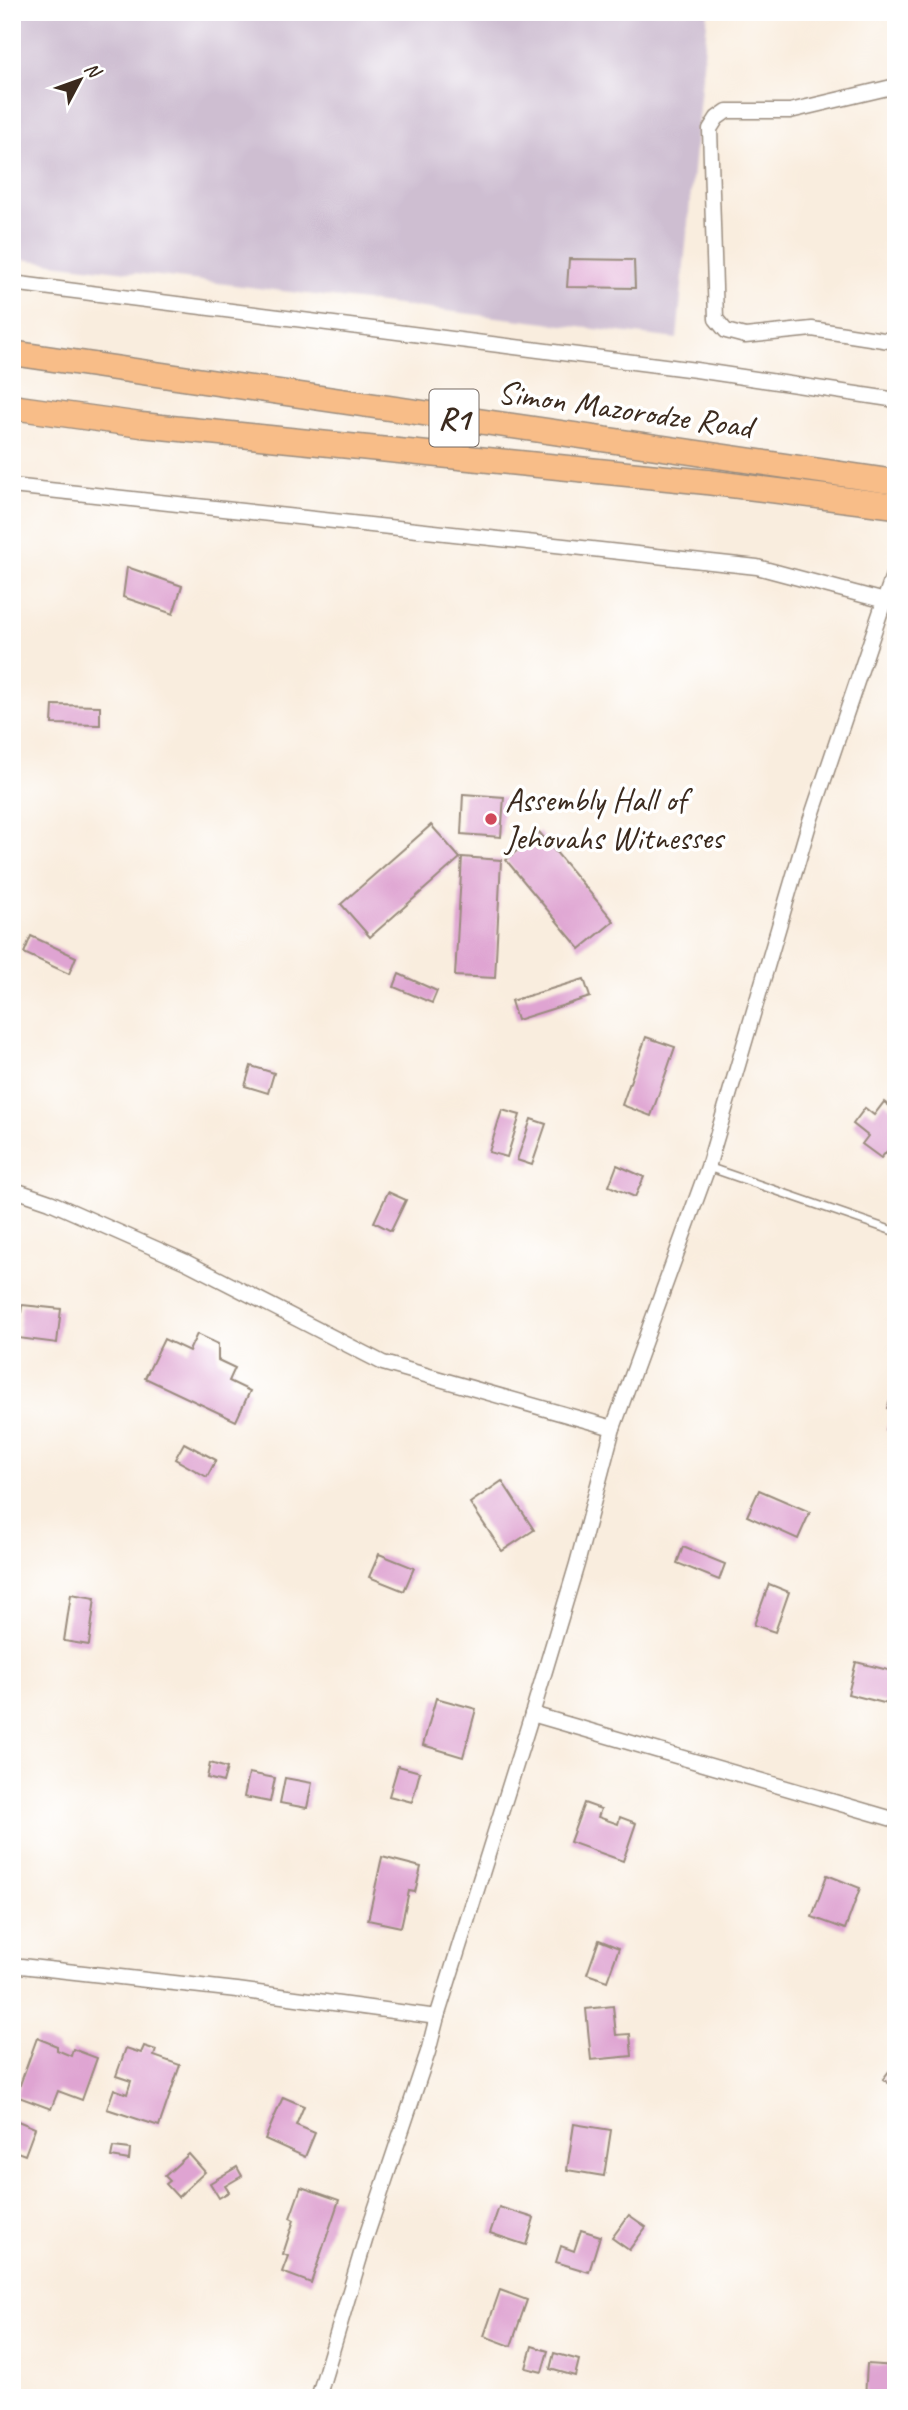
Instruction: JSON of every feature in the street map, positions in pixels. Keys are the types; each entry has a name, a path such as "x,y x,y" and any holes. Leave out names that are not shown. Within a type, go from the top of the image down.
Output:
{"highway":[{"name":"Simon Mazorodze Road","path":"12,353 896,482"},
{"name":"Simon Mazorodze Road","path":"12,407 141,425 707,482 896,506"}],"street":[{"path":"896,86 790,111 727,111 717,118 710,129 716,319 726,331 745,336 812,329 896,342"},
{"path":"12,283 696,370 896,402"},
{"path":"12,486 757,568 890,603"},
{"path":"318,2398 366,2237 428,2052 532,1714 613,1428 708,1167 809,824 890,603 896,566"},
{"path":"12,1189 50,1202 186,1262 383,1363 613,1428"},
{"path":"532,1714 896,1820"},
{"path":"12,1965 250,1992 437,2017"}],"lane":[{"path":"708,1167 896,1232"}],"shaded area":[{"path":"12,12 708,12 677,339 12,258"}],"building":[{"path":"569,259 634,260 635,288 567,287"},
{"path":"127,567 182,586 173,614 123,597"},
{"path":"53,705 100,706 100,725 52,724"},
{"path":"463,794 504,797 501,837 461,834"},
{"path":"431,825 460,858 370,937 341,904"},
{"path":"539,832 614,921 580,949 506,860"},
{"path":"462,857 501,860 495,978 455,976"},
{"path":"31,936 76,957 69,974 24,953"},
{"path":"399,974 437,991 432,1003 394,987"},
{"path":"584,979 590,997 517,1020 511,1001"},
{"path":"646,1037 675,1047 651,1116 622,1105"},
{"path":"251,1066 274,1073 268,1093 245,1086"},
{"path":"884,1102 896,1111 896,1141 881,1158 862,1144 868,1136 853,1124 865,1108 874,1115"},
{"path":"502,1110 520,1115 507,1157 489,1152"},
{"path":"531,1119 546,1124 532,1165 517,1160"},
{"path":"617,1165 644,1177 635,1197 609,1186"},
{"path":"388,1192 406,1200 391,1231 374,1222"},
{"path":"22,1305 61,1309 57,1343 18,1338"},
{"path":"197,1334 218,1344 218,1360 235,1368 229,1381 250,1391 236,1421 145,1378 164,1339 189,1351"},
{"path":"896,1387 896,1435 886,1430 893,1411 887,1408"},
{"path":"184,1443 216,1460 207,1477 175,1459"},
{"path":"502,1481 534,1530 502,1551 470,1503"},
{"path":"759,1490 810,1512 798,1539 747,1516"},
{"path":"683,1547 725,1564 719,1580 677,1563"},
{"path":"379,1554 414,1568 404,1591 369,1577"},
{"path":"769,1584 789,1592 775,1632 754,1625"},
{"path":"71,1594 95,1598 89,1645 64,1641"},
{"path":"856,1662 896,1672 896,1690 892,1705 848,1694"},
{"path":"436,1698 476,1709 463,1757 423,1745"},
{"path":"210,1763 227,1768 223,1782 207,1778"},
{"path":"398,1766 420,1772 412,1802 389,1796"},
{"path":"249,1773 275,1778 270,1802 244,1797"},
{"path":"285,1778 312,1783 307,1808 280,1803"},
{"path":"584,1803 601,1809 598,1817 618,1824 620,1817 636,1823 623,1861 570,1842"},
{"path":"382,1857 421,1867 415,1892 409,1891 401,1927 368,1920"},
{"path":"827,1875 860,1888 845,1929 812,1917"},
{"path":"599,1940 619,1948 607,1981 587,1974"},
{"path":"613,2006 616,2035 630,2034 632,2056 591,2060 586,2009"},
{"path":"37,2038 57,2046 57,2050 71,2056 73,2049 97,2058 82,2100 58,2091 51,2109 16,2096"},
{"path":"144,2046 156,2050 154,2056 180,2065 159,2126 107,2109 114,2089 127,2094 131,2081 116,2076 126,2048 141,2053"},
{"path":"896,2062 896,2089 883,2079"},
{"path":"283,2097 304,2106 296,2125 315,2133 305,2157 265,2139"},
{"path":"13,2119 35,2128 25,2155 12,2150"},
{"path":"574,2124 611,2130 604,2176 567,2170"},
{"path":"113,2147 130,2149 129,2160 111,2157"},
{"path":"189,2154 205,2172 178,2197 166,2184 170,2181 165,2176"},
{"path":"237,2167 242,2176 225,2186 229,2192 219,2198 210,2183"},
{"path":"301,2187 339,2200 311,2283 282,2272 288,2256 283,2254 294,2220 290,2218"},
{"path":"499,2207 534,2218 526,2245 490,2233"},
{"path":"629,2215 646,2227 629,2250 612,2238"},
{"path":"581,2230 600,2236 589,2272 556,2262 561,2246 574,2251"},
{"path":"500,2290 527,2300 511,2346 484,2336"},
{"path":"532,2346 548,2351 542,2372 526,2368"},
{"path":"554,2353 579,2360 575,2376 550,2369"},
{"path":"867,2364 896,2366 895,2398 865,2398"}],"place":[{"name":"Assembly Hall of Jehovahs Witnesses","path":"491,819"}]}
